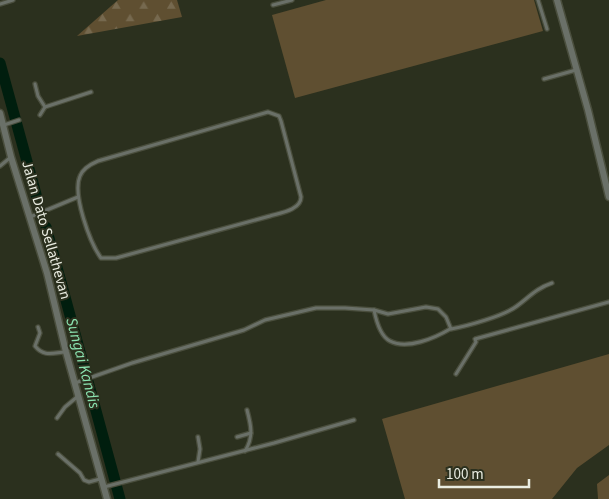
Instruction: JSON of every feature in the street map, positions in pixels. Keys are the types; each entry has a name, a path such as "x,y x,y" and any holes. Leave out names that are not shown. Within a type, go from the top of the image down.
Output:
{"street":[{"path":"557,0 590,119 609,197"},
{"name":"Jalan Dato Sellathevan","path":"0,113 11,157 47,273 66,352 77,382 78,397 101,478 106,486 107,499"}],"lane":[{"path":"0,4 13,0"},
{"path":"273,5 292,0"},
{"path":"538,0 547,29"},
{"path":"544,79 576,70"},
{"path":"35,84 38,96 45,107"},
{"path":"40,114 45,107 91,92"},
{"path":"268,112 279,116 281,121 302,201 294,208 270,216 116,258 106,259 101,258 92,242 78,197 78,185 81,174 90,165 98,161 268,112"},
{"path":"3,126 19,121"},
{"path":"0,166 11,157"},
{"path":"29,217 78,197"},
{"path":"374,310 376,321 384,336 390,341 405,344 468,325 516,307 534,291 552,283"},
{"path":"456,374 476,342 475,339 609,302"},
{"path":"77,382 132,363 244,330 265,320 316,308 374,310 388,314 426,307 438,309 446,317 451,329"},
{"path":"38,327 40,333 35,346 40,352 46,354 66,352"},
{"path":"57,418 65,406 78,397"},
{"path":"244,451 251,442 252,425 247,410"},
{"path":"106,486 244,451 354,420"},
{"path":"237,437 251,433"},
{"path":"197,463 200,449 198,437"},
{"path":"58,454 80,473 84,480 89,482 101,478"}],"green space":[{"path":"118,0 177,0 182,17 77,36"},
{"path":"326,0 534,0 543,31 295,98 272,15"},
{"path":"609,354 609,445 577,468 552,499 405,499 382,419"},
{"path":"609,475 609,499 598,499 597,484"}],"waterway":[{"name":"Sungai Kandis","path":"0,63 37,198"},
{"name":"Sungai Kandis","path":"46,227 120,499"}]}
